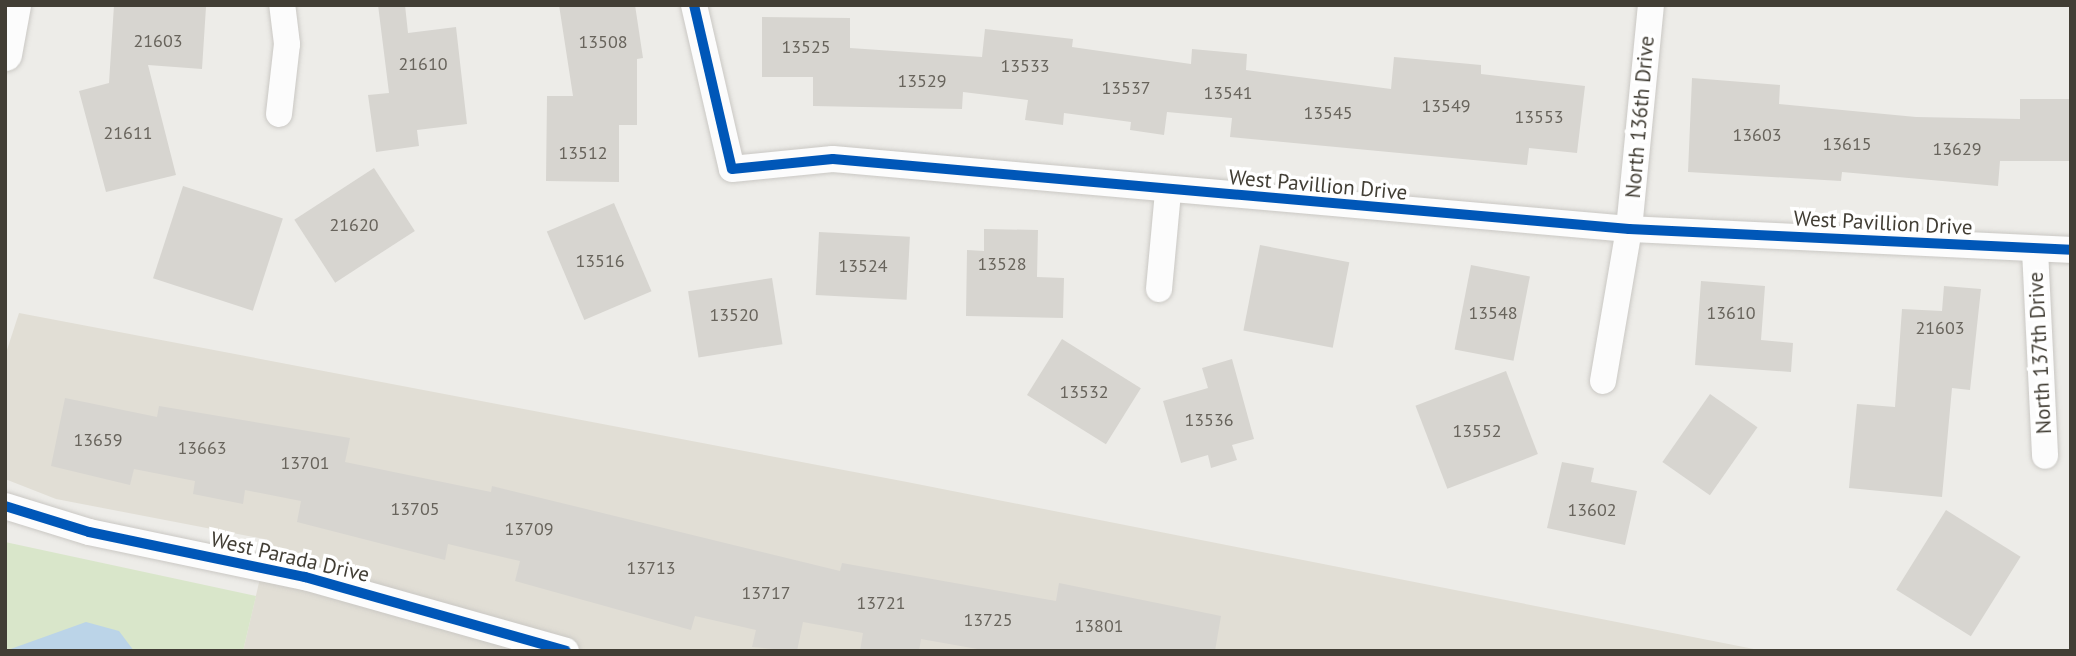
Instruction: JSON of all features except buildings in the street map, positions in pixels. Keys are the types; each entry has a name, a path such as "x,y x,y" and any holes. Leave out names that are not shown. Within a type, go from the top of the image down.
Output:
{"street":[{"path":"5,54 14,5"},
{"path":"279,114 287,44 282,5"},
{"name":"West Pavillion Drive","path":"694,5 732,169 833,159 1168,192 1629,229 2071,250"},
{"name":"North 136th Drive","path":"1629,229 1651,5"},
{"path":"1159,289 1168,192"},
{"path":"1603,381 1629,229"},
{"name":"North 137th Drive","path":"2035,250 2045,457"},
{"name":"West Parada Drive","path":"5,506 89,532 305,577 565,651"}],"shaded area":[{"path":"19,313 907,482 1764,651 243,651 269,540 56,499 5,479 5,356"}],"green space":[{"path":"5,542 256,596 243,651 5,651"}],"water":[{"path":"86,622 119,631 134,651 5,651"}],"cycle path":[{"path":"694,5 732,169 833,159 1629,229 2071,250"},
{"path":"5,506 89,532 305,577 566,651"}]}
